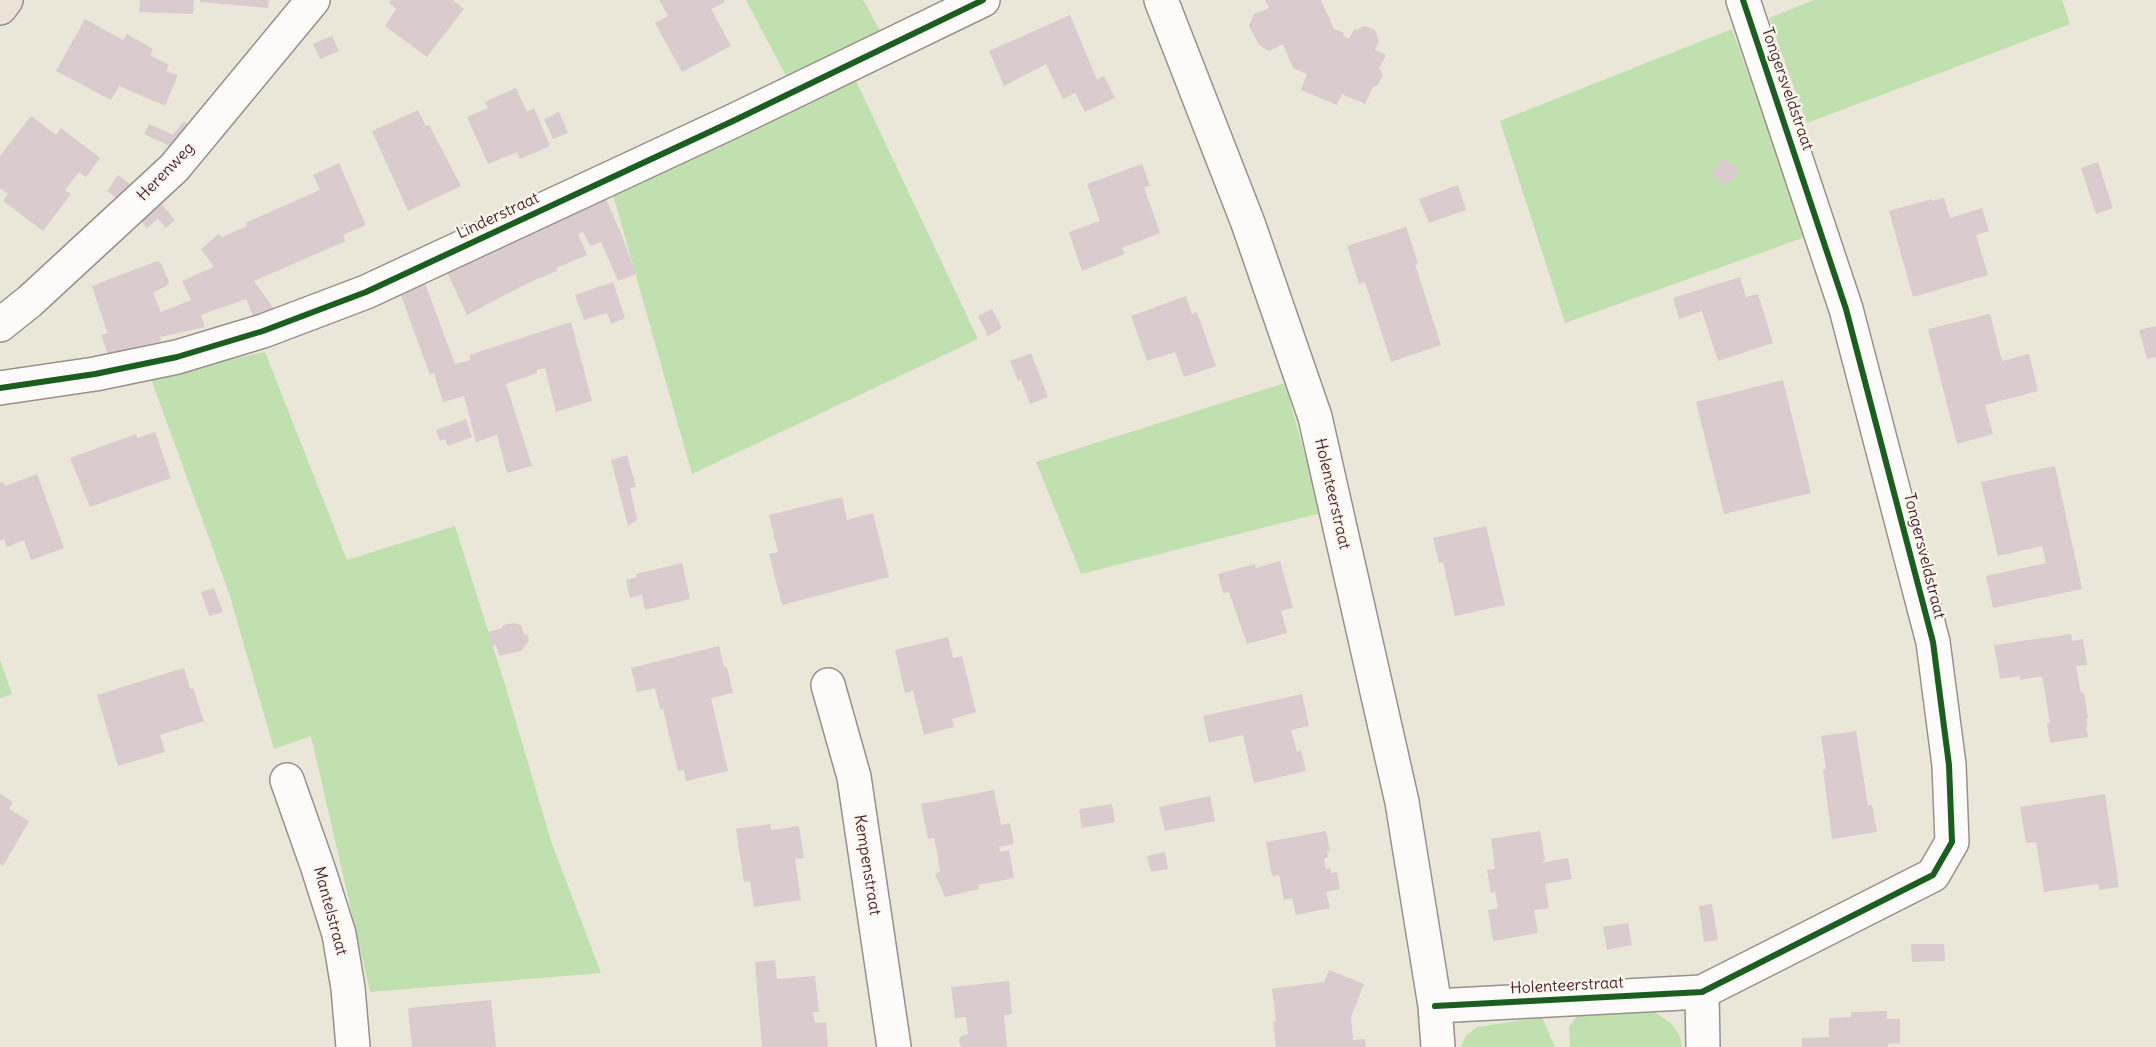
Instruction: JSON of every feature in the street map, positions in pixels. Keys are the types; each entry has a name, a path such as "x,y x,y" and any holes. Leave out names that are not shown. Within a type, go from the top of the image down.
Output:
{"main road":[{"path":"0,8 6,0"}],"street":[{"name":"Herenweg","path":"0,325 30,301 174,168 313,0"},
{"name":"Linderstraat","path":"0,388 95,374 177,357 264,331 366,292 733,121 983,0"},
{"name":"Holenteerstraat","path":"1161,0 1248,223 1315,417 1402,802 1435,1006 1438,1047"},
{"name":"Tongersveldstraat","path":"1702,992 1933,875 1952,842 1949,765 1933,642 1846,309 1743,0"},
{"name":"Kempenstraat","path":"828,685 854,777 894,1047"},
{"name":"Mantelstraat","path":"286,780 339,934 348,988 353,1047"},
{"name":"Holenteerstraat","path":"1435,1006 1702,992"},
{"path":"1702,992 1703,1047"}],"green space":[{"path":"746,0 863,0 881,32 787,78"},
{"path":"1814,0 2062,0 2070,24 1807,123 1769,18"},
{"path":"1732,29 1808,236 1565,323 1500,121"},
{"path":"855,79 978,339 692,474 610,184"},
{"path":"265,352 347,560 455,526 551,841 601,973 370,992 311,736 274,749 229,593 150,376"},
{"path":"1285,383 1321,513 1081,574 1036,462"},
{"path":"0,660 12,694 0,698"},
{"path":"1626,1009 1653,1011 1672,1024 1680,1037 1682,1047 1570,1047 1569,1027 1577,1016"},
{"path":"1542,1017 1555,1047 1461,1047 1465,1037 1477,1027"}],"building":[{"path":"140,0 194,0 193,14 139,12"},
{"path":"200,0 269,0 268,8 200,2"},
{"path":"391,0 453,0 464,9 427,57 385,26 396,9 389,3"},
{"path":"659,0 724,0 725,2 711,9 731,46 682,72 655,23 668,16"},
{"path":"1265,0 1321,0 1334,29 1344,33 1343,36 1349,39 1353,31 1365,26 1375,30 1379,41 1375,50 1386,55 1379,68 1383,75 1378,85 1373,87 1365,104 1342,94 1337,105 1301,90 1307,74 1293,68 1283,44 1269,51 1259,45 1249,26 1254,14 1269,8"},
{"path":"1070,15 1097,80 1104,76 1115,98 1085,112 1075,93 1063,99 1046,64 1004,86 989,51"},
{"path":"85,19 123,40 127,34 153,49 150,55 169,65 166,71 178,75 165,106 119,86 111,100 56,71"},
{"path":"332,36 339,51 320,59 313,44"},
{"path":"516,88 527,112 534,108 550,146 520,159 517,152 488,164 467,117 488,108 485,102"},
{"path":"418,110 426,126 429,125 461,186 408,211 372,131"},
{"path":"559,112 568,133 553,139 544,119"},
{"path":"31,116 56,135 61,128 100,158 86,177 79,172 65,190 71,194 43,231 3,201 8,194 0,188 0,156"},
{"path":"184,121 192,127 174,148 144,134 149,124 173,135"},
{"path":"1724,158 1739,171 1725,186 1711,173"},
{"path":"2098,162 2113,208 2096,214 2081,168"},
{"path":"339,163 366,225 343,235 346,241 254,281 274,309 253,316 246,299 201,315 205,327 160,337 161,341 108,354 101,335 110,332 107,332 92,286 157,261 161,263 169,282 153,293 161,312 191,300 182,281 214,267 201,249 219,234 222,237 247,226 245,223 320,190 313,175"},
{"path":"1142,164 1150,186 1144,187 1160,233 1122,248 1125,254 1082,271 1069,232 1100,221 1087,184"},
{"path":"118,175 133,186 121,201 107,191"},
{"path":"1458,185 1466,210 1429,223 1419,199"},
{"path":"603,193 636,274 618,281 601,242 590,246 583,232 578,234 587,255 556,268 557,271 528,283 467,315 446,270"},
{"path":"1944,198 1950,218 1982,208 1989,231 1976,235 1988,275 1913,297 1889,211"},
{"path":"158,200 175,220 166,228 158,219 147,228 137,217"},
{"path":"1406,227 1418,263 1415,264 1441,345 1391,362 1365,282 1359,284 1347,246"},
{"path":"1740,277 1746,297 1758,294 1773,343 1718,361 1702,311 1679,319 1673,298"},
{"path":"423,278 455,364 471,360 469,355 571,322 592,401 556,412 545,368 506,384 532,466 507,473 497,435 476,442 464,396 443,402 434,373 430,375 398,287"},
{"path":"613,282 625,318 611,324 607,313 584,320 575,295"},
{"path":"1186,296 1192,314 1197,312 1216,366 1184,377 1175,352 1147,361 1131,316"},
{"path":"992,309 1002,328 988,336 978,316"},
{"path":"1990,314 2002,361 2029,354 2038,391 1985,405 1993,434 1957,444 1928,329"},
{"path":"2156,326 2156,357 2147,359 2139,330"},
{"path":"1031,353 1048,397 1030,404 1021,380 1018,381 1010,361"},
{"path":"1783,380 1811,493 1724,514 1696,402"},
{"path":"466,419 472,437 448,446 445,439 440,441 436,430"},
{"path":"155,432 171,478 90,507 70,458 136,434 137,438"},
{"path":"627,455 636,487 630,488 637,520 628,526 611,460"},
{"path":"2055,466 2082,589 1993,608 1986,576 2046,563 2042,546 1998,556 1981,482"},
{"path":"37,474 64,548 31,560 24,540 7,547 4,539 0,541 0,483 3,482 5,486"},
{"path":"842,497 847,520 873,513 889,577 782,605 769,554 778,552 769,515"},
{"path":"1486,526 1505,605 1455,616 1443,562 1439,563 1433,538"},
{"path":"1280,561 1293,608 1281,611 1287,633 1247,644 1229,592 1223,593 1218,574 1255,564 1256,568"},
{"path":"682,563 690,599 645,610 642,595 630,598 626,580 637,577 636,574"},
{"path":"214,588 223,612 209,616 201,592"},
{"path":"514,623 521,625 529,641 521,651 499,656 496,645 492,646 488,632"},
{"path":"2071,634 2072,641 2083,639 2087,665 2076,666 2081,693 2084,693 2088,737 2050,743 2047,724 2050,723 2042,676 2020,680 2020,676 2000,679 1994,645"},
{"path":"948,637 953,658 962,656 976,712 952,719 954,727 924,735 913,691 905,693 895,650"},
{"path":"719,646 733,693 711,698 728,771 686,781 684,770 678,771 663,709 660,709 655,688 637,692 631,668"},
{"path":"184,668 190,689 193,688 204,721 160,735 165,752 118,766 97,695"},
{"path":"1302,694 1309,726 1291,730 1297,752 1301,750 1306,771 1254,783 1243,735 1209,743 1203,716"},
{"path":"1856,731 1868,805 1872,805 1877,832 1832,839 1821,736"},
{"path":"994,790 1001,825 1010,823 1014,844 999,847 1000,852 1009,850 1014,878 978,885 979,889 945,897 935,874 940,872 934,838 928,839 921,804"},
{"path":"0,794 13,802 9,809 29,821 3,866 0,864"},
{"path":"2105,794 2119,887 2099,890 2098,884 2044,892 2036,842 2026,843 2020,807"},
{"path":"1210,796 1215,821 1165,831 1159,807"},
{"path":"1112,804 1115,822 1082,828 1079,809"},
{"path":"770,824 771,830 799,826 804,858 795,859 801,900 754,907 750,881 744,882 736,829"},
{"path":"1326,831 1330,851 1327,852 1328,857 1324,858 1326,869 1330,868 1331,873 1337,872 1340,889 1326,892 1330,908 1296,915 1292,898 1284,900 1279,875 1273,876 1271,872 1266,842"},
{"path":"1540,831 1545,860 1541,863 1568,858 1572,879 1545,884 1549,908 1534,910 1538,933 1493,941 1488,910 1498,908 1495,892 1491,893 1487,870 1495,869 1491,839"},
{"path":"1165,852 1168,869 1151,872 1147,856"},
{"path":"1712,904 1718,940 1704,942 1699,906"},
{"path":"1628,923 1632,945 1607,950 1603,927"},
{"path":"1911,944 1944,944 1945,961 1912,962"},
{"path":"775,960 777,979 815,976 819,1012 813,1012 815,1023 826,1022 828,1047 762,1047 755,962"},
{"path":"1329,970 1364,984 1351,1017 1353,1040 1365,1039 1366,1047 1276,1047 1272,989 1324,982"},
{"path":"1009,981 1012,1014 1004,1015 1007,1047 961,1047 959,1040 961,1036 968,1034 966,1017 955,1018 951,987"},
{"path":"491,1000 496,1047 412,1047 408,1008"},
{"path":"1887,1011 1887,1019 1900,1019 1900,1043 1888,1044 1888,1047 1802,1047 1802,1038 1829,1037 1829,1018 1851,1017 1851,1012"}],"cycle path":[{"path":"0,388 95,374 177,357 263,331 366,292 733,121 983,0"},
{"path":"1435,1006 1702,992 1933,875 1952,842 1949,765 1933,642 1846,309 1743,0"}]}
